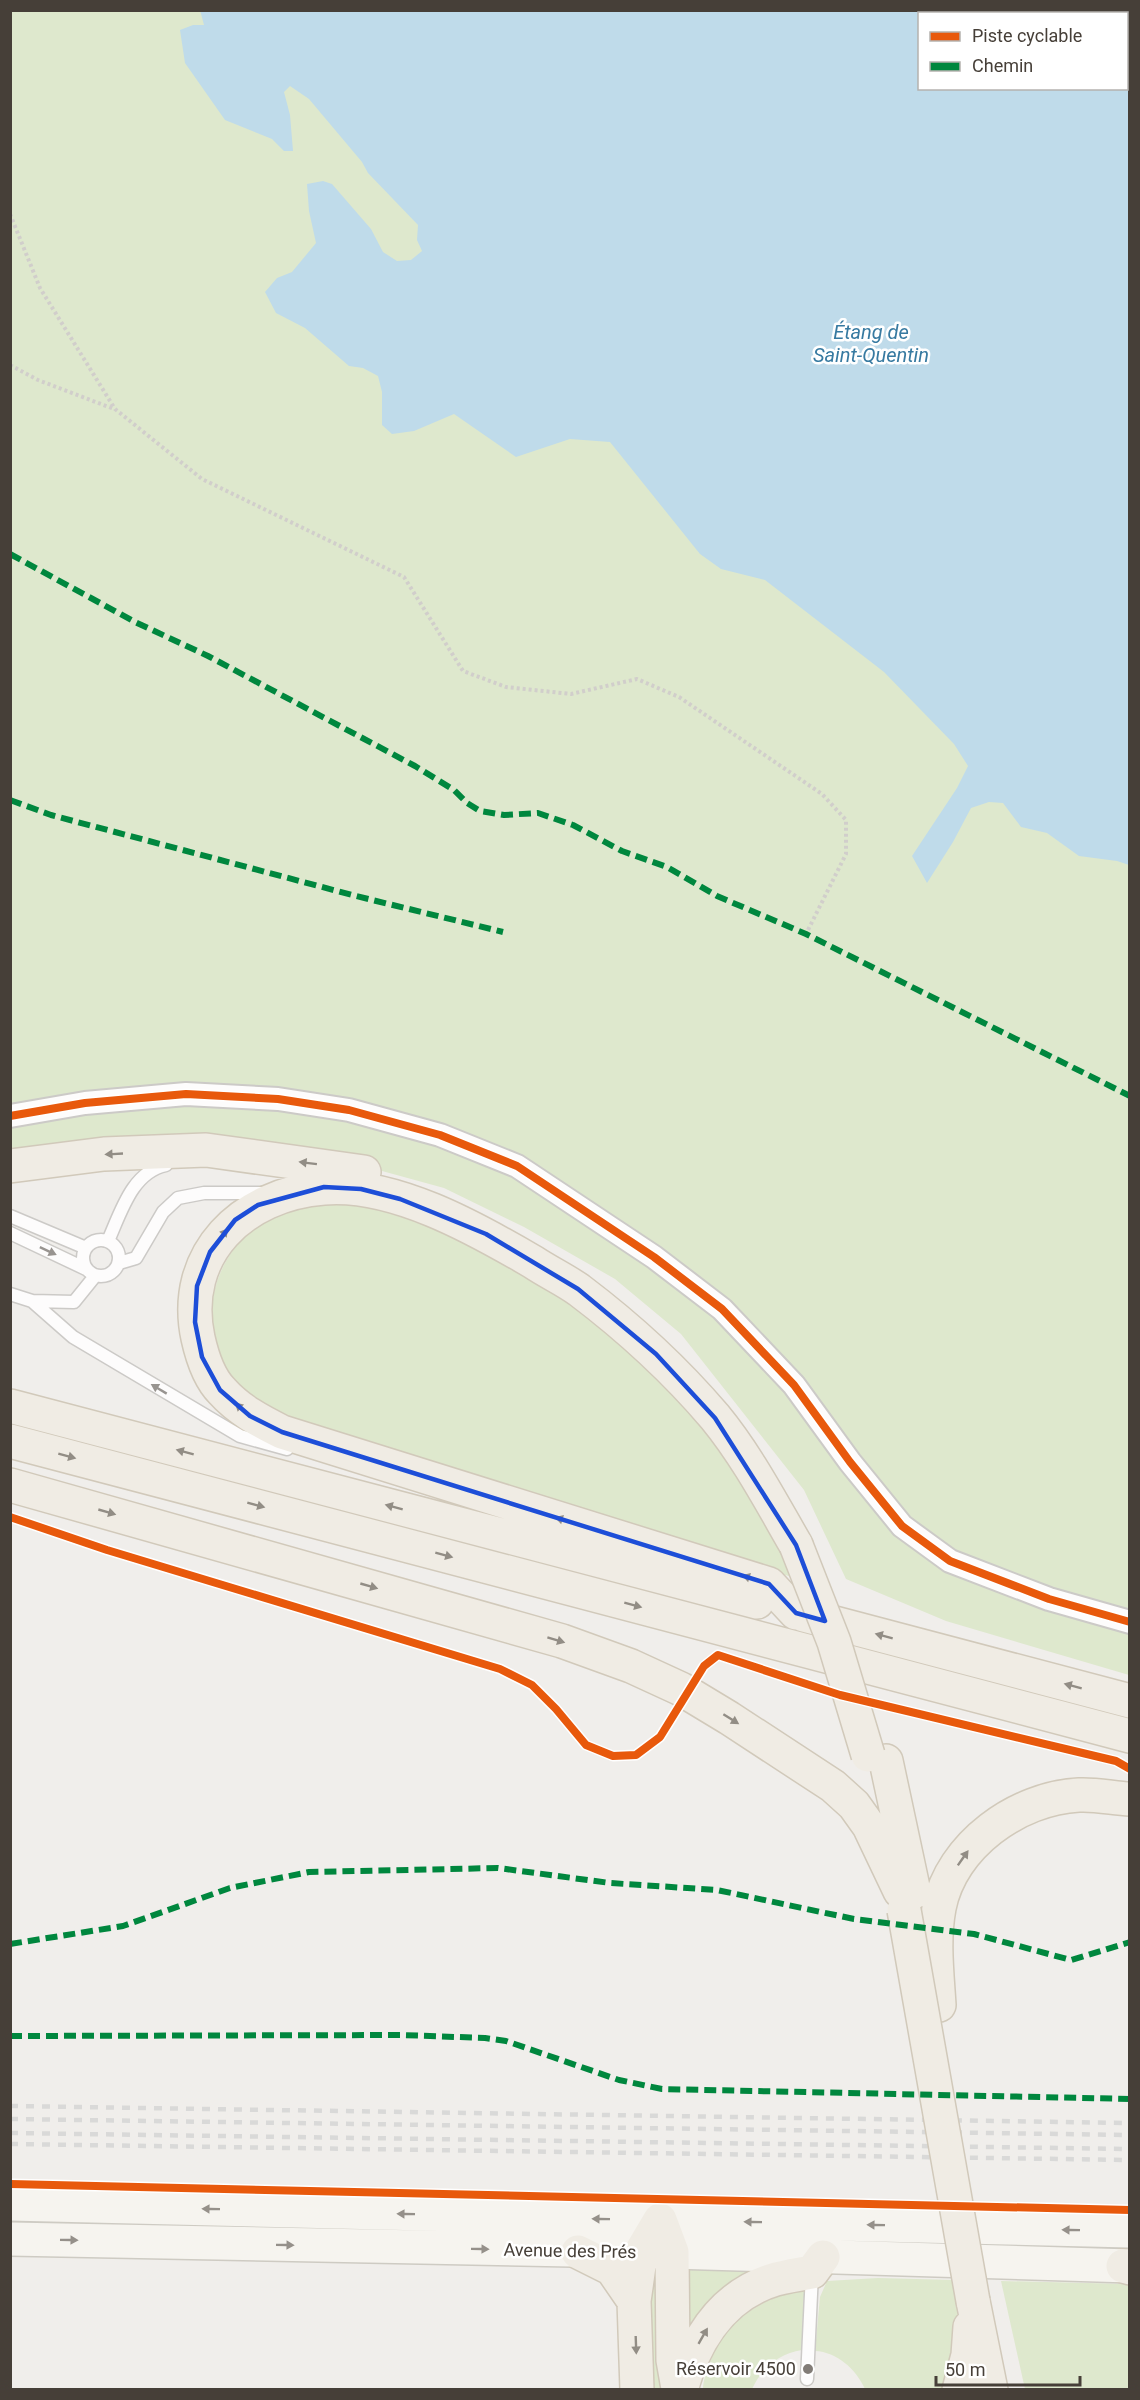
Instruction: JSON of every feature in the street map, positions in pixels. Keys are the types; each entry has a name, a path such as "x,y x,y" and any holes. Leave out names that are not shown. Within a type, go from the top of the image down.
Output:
{"main road":[{"path":"10,1166 104,1154 207,1150 354,1169 416,1188 494,1220 591,1278 670,1345 732,1415 777,1479 807,1549 834,1642 877,1758 915,1905 983,2301 1008,2390"},
{"path":"796,1613 769,1584 282,1432 250,1416 220,1390 202,1357 195,1322 197,1286 210,1252 236,1220 258,1205 286,1194 324,1187 361,1189 427,1208 486,1234 578,1290 656,1354 716,1418 807,1549"},
{"path":"10,1406 1130,1701"},
{"path":"10,1441 1130,1736"},
{"path":"10,1485 561,1641 681,1689 833,1786 854,1805 936,1942 939,2005 983,2301 991,2390"},
{"path":"915,1905 953,1871 972,1845 1004,1819 1041,1801 1080,1795 1130,1799"},
{"name":"Avenue des Prés","path":"10,2204 1130,2231"},
{"path":"660,2220 657,2252 679,2390"},
{"name":"Avenue des Prés","path":"10,2239 657,2252 818,2264 1127,2267"},
{"path":"578,2252 612,2269 634,2301"},
{"path":"637,2390 634,2301 657,2252"},
{"path":"679,2390 689,2360 712,2320 742,2295 774,2280 818,2264"},
{"path":"959,2390 983,2301"}],"street":[{"path":"10,1116 85,1103 186,1094 278,1099 349,1110 440,1135 517,1167 654,1257 722,1309 794,1385 850,1462 902,1526 950,1561 1049,1599 1130,1622"}],"lane":[{"path":"108,1241 136,1183 155,1167 187,1161 207,1150"},
{"path":"10,1233 102,1277 111,1274 119,1263 136,1258 163,1212 178,1198 224,1192 253,1191 286,1194"},
{"path":"10,1216 86,1248"},
{"path":"91,1272 83,1258 86,1248 97,1240 108,1241 118,1250 119,1263"},
{"path":"10,1294 32,1301 74,1302 91,1272"},
{"path":"32,1301 73,1337 240,1436 297,1452"},
{"path":"354,1468 431,1479"},
{"path":"807,2379 818,2264"}],"path":[{"path":"10,214 40,288 115,409"},
{"path":"10,364 38,381 115,409 202,479 404,577 464,671 506,687 570,694 637,679 679,697 822,794 846,820 846,854 806,934"}],"highlighted area":[{"path":"324,1187 361,1189 400,1199 486,1234 578,1289 656,1354 715,1418 796,1545 825,1621 796,1613 769,1584 282,1432 250,1416 220,1390 202,1357 195,1322 197,1286 210,1252 235,1220 258,1205"}],"green space":[{"path":"11,11 1129,11 1129,1675 946,1621 846,1579 804,1490 681,1334 615,1279 524,1227 444,1188 331,1157 11,1155"},
{"path":"347,1196 397,1206 544,1274 688,1395 802,1580 300,1429 252,1402 237,1385 217,1347 212,1305 224,1264 242,1239 274,1216 304,1203"},
{"path":"662,2264 667,2389 649,2390 650,2271"},
{"path":"773,2266 689,2339 687,2269"},
{"path":"878,2278 954,2280 962,2317 950,2389 865,2389 845,2363 831,2355 815,2351 820,2297 827,2281"},
{"path":"1001,2281 1129,2284 1129,2389 1025,2389"},
{"path":"807,2286 802,2350 785,2355 772,2363 752,2389 703,2389 706,2372 717,2346 737,2322 762,2304"}],"water":[{"name":"Étang de Saint-Quentin","path":"200,10 1129,11 1129,865 1117,861 1079,856 1047,833 1021,827 1003,803 989,802 971,808 927,883 912,856 957,788 968,766 954,744 884,672 765,580 721,569 700,554 610,442 570,439 516,457 454,414 414,431 392,434 382,425 382,392 378,376 363,368 349,366 305,328 276,313 265,292 277,278 292,272 316,243 309,211 307,184 323,181 332,184 371,229 383,252 397,261 411,260 422,251 417,240 418,225 368,173 362,162 309,99 290,86 284,92 290,115 293,151 284,151 272,139 225,120 185,63 180,30 193,25 204,25"}],"railway":[{"path":"10,2106 1130,2123"},
{"path":"10,2119 1130,2135"},
{"path":"10,2133 1130,2149"},
{"path":"10,2144 1130,2160"}],"marked path":[{"path":"10,554 135,622 208,656 415,766 454,790 467,803 480,811 504,815 538,813 573,825 622,851 667,867 717,896 806,934 1130,1096"},
{"path":"10,800 51,815 356,896 503,932"},
{"path":"10,1944 123,1926 230,1888 309,1872 498,1868 610,1883 717,1890 854,1919 974,1934 1071,1960 1130,1942"},
{"path":"10,2036 402,2035 485,2038 506,2041 619,2080 662,2089 1130,2099"}],"cycle path":[{"path":"10,1116 85,1103 186,1094 278,1099 349,1110 440,1135 517,1166 654,1257 722,1309 794,1385 850,1462 902,1526 950,1561 1049,1599 1130,1622"},
{"path":"10,1517 107,1550 500,1669 532,1685 586,1745 613,1756 636,1755 660,1737 704,1666 718,1655 840,1695 1116,1761 1130,1769"},
{"path":"10,2184 1130,2210"}],"place":[{"name":"Réservoir 4500","path":"808,2369"}]}
